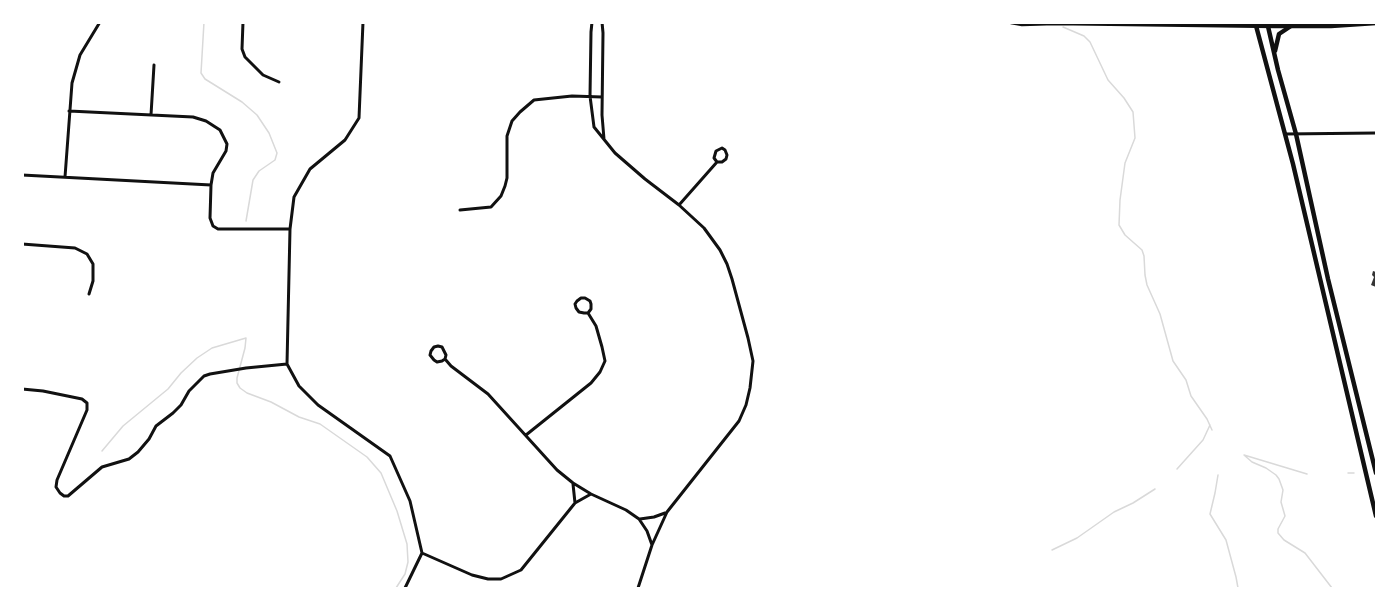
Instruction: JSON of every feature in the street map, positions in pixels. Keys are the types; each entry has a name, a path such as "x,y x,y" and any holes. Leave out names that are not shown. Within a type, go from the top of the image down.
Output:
{"main road":[{"path":"1011,22 1022,24 1268,24 1291,26 1377,23"},
{"path":"1256,24 1285,134 1377,516"},
{"path":"1268,24 1296,134 1328,279 1376,469"},
{"path":"1274,53 1279,34 1291,26"}],"street":[{"path":"65,177 72,83 80,55 100,22"},
{"path":"243,22 242,49 245,57 263,75 279,82"},
{"path":"363,22 358,118 345,140 310,169 294,197 290,229 287,364 299,386 318,405 390,456 410,501 422,552 405,588"},
{"path":"592,22 590,96 594,127 604,141 628,165 704,228 720,250 727,264 753,361 747,405 739,421 667,512 652,545 638,588"},
{"path":"602,22 604,141"},
{"path":"151,115 154,65"},
{"path":"460,210 491,207 501,196 507,178 507,136 512,121 534,100 602,97"},
{"path":"69,111 194,117 206,121 220,130 227,144 226,151 218,161 213,173 210,218 213,226 218,229 290,229"},
{"path":"1285,134 1377,133"},
{"path":"679,205 717,162 726,159 728,155 722,148 716,151 714,158 717,162"},
{"path":"22,175 211,185"},
{"path":"22,244 75,248 87,254 93,264 93,281 89,294"},
{"path":"581,298 590,300 591,309 588,313 579,312 576,308 577,300 581,298"},
{"path":"526,435 591,383 600,372 605,361 596,326 588,313"},
{"path":"445,358 437,362 430,356 431,351 434,347 442,347 445,358 451,366 488,394 557,470 573,483 639,519 652,545"},
{"path":"22,389 82,399 87,403 87,410 57,480 56,486 60,493 68,496 102,467 129,459 138,452 156,426 173,414 189,391 204,376 246,368 287,364"},
{"path":"1365,469 1376,469"},
{"path":"573,483 575,504"},
{"path":"422,552 472,574 488,579 501,579 521,570 575,504 591,494"},
{"path":"639,519 667,512"}],"building":[{"path":"1373,271 1376,272 1376,287 1371,285 1374,277"}],"waterway":[{"path":"204,22 201,73 205,79 242,102 257,115 269,133 277,153 275,160 259,171 253,180 246,221"},
{"path":"1063,27 1084,36 1090,42 1108,80 1133,112 1135,138 1125,163 1119,225 1125,235 1142,250 1147,285 1160,314 1173,361 1186,380 1191,396 1212,430"},
{"path":"102,451 123,426 168,389 197,358 212,348 246,338 237,378 240,388 299,417 320,424 367,457 381,473 397,511 407,544 408,562 405,574 396,588"},
{"path":"1177,469 1203,440 1210,425"},
{"path":"1244,455 1279,479 1283,490 1281,502 1285,516 1278,533 1284,540 1305,553 1332,588"},
{"path":"1244,455 1307,474"},
{"path":"1348,473 1354,473"},
{"path":"1218,475 1210,514 1226,540 1238,588"},
{"path":"1052,550 1077,538 1114,512 1155,489"}]}
